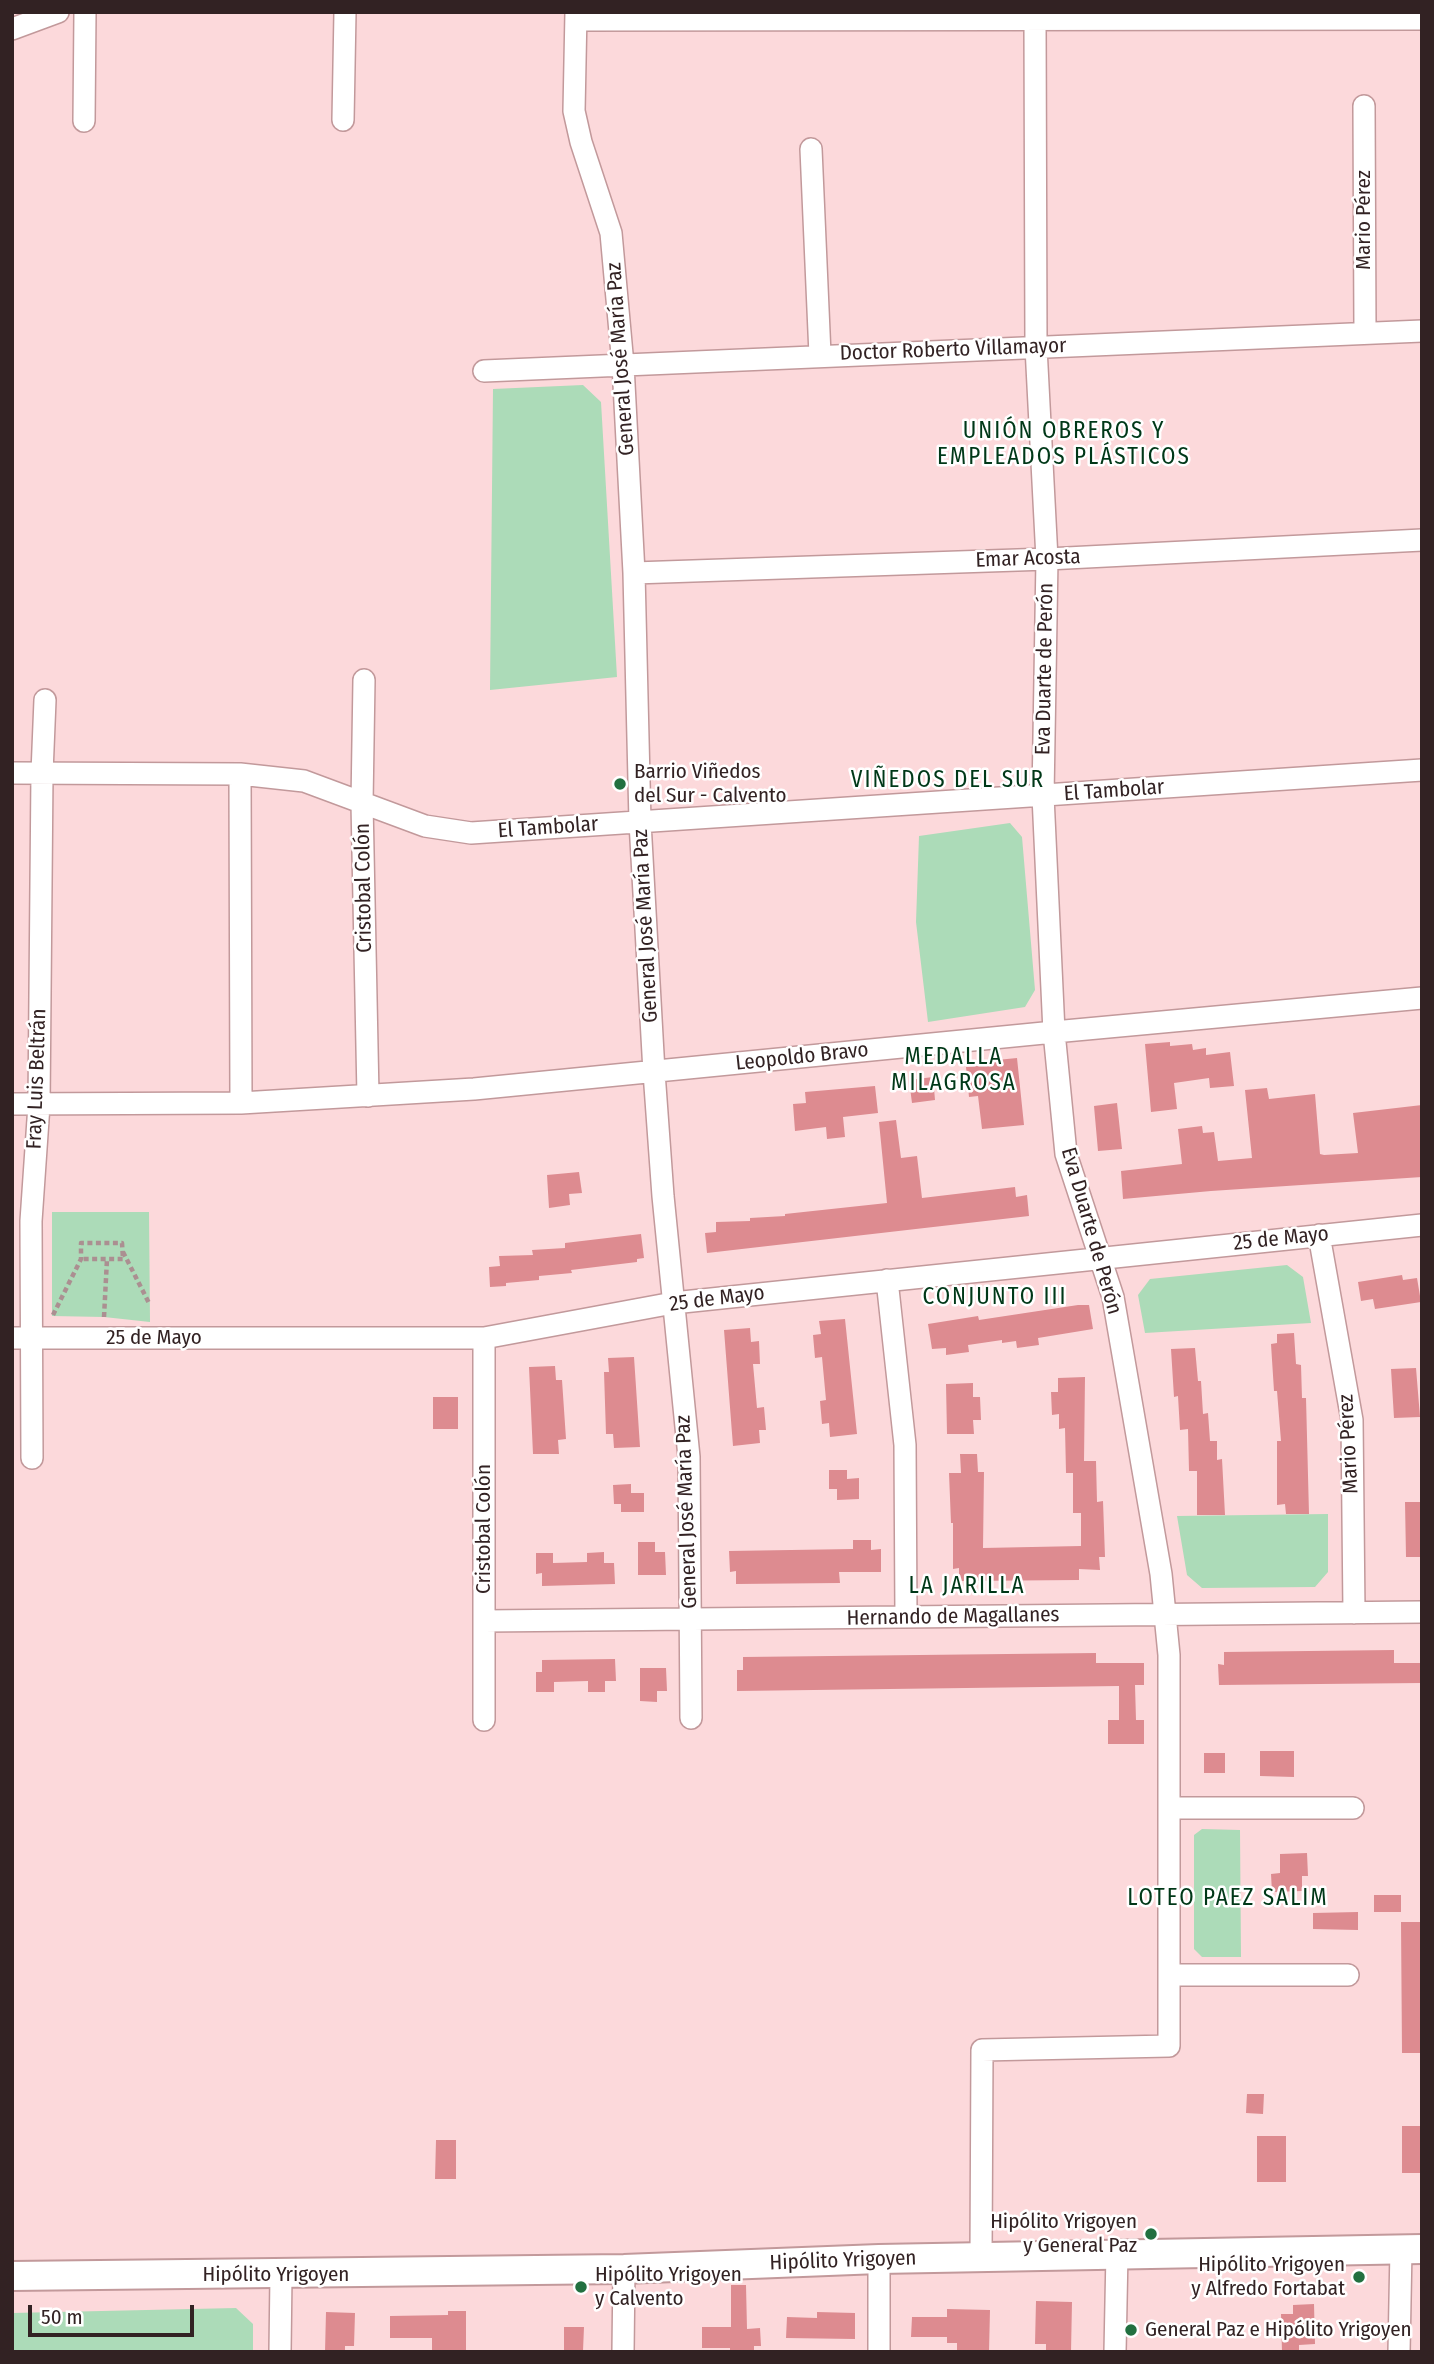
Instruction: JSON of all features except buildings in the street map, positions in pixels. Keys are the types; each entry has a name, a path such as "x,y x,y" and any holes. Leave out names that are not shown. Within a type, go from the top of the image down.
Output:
{"main road":[{"name":"Hipólito Yrigoyen","path":"12,2276 624,2269 879,2259 1411,2249"}],"street":[{"path":"12,29 58,12"},
{"path":"84,121 85,12"},
{"path":"343,120 345,12"},
{"path":"576,16 1422,19"},
{"name":"General José María Paz","path":"576,16 574,111 581,142 611,233 623,365 634,573 640,822 654,1072 663,1196 689,1457 691,1718"},
{"name":"Eva Duarte de Perón","path":"981,2257 982,2050 1169,2046 1169,1655 1161,1574 1116,1310 1066,1154 1054,1032 1043,796 1046,559 1037,347 1035,19"},
{"name":"Mario Pérez","path":"1364,106 1365,333"},
{"path":"811,149 820,355"},
{"name":"Doctor Roberto Villamayor","path":"484,371 1422,331"},
{"name":"Emar Acosta","path":"634,573 1046,559 1422,540"},
{"name":"Cristobal Colón","path":"364,680 362,803 368,1096"},
{"name":"Fray Luis Beltrán","path":"32,1458 22,1338 39,1105 45,700"},
{"name":"El Tambolar","path":"12,773 240,774 304,780 425,826 471,833 1422,771"},
{"path":"240,774 241,1103"},
{"name":"Leopoldo Bravo","path":"12,1104 241,1103 474,1089 1422,998"},
{"name":"25 de Mayo","path":"22,1338 484,1338 673,1304 1422,1225"},
{"name":"Mario Pérez","path":"1319,1235 1352,1420 1354,1613"},
{"path":"887,1280 905,1445 906,1617"},
{"name":"Cristobal Colón","path":"484,1338 484,1720"},
{"name":"Hernando de Magallanes","path":"484,1621 1422,1612"},
{"path":"1169,1808 1353,1808"},
{"path":"1169,1975 1348,1975"},
{"path":"1399,2352 1411,2249"},
{"path":"1115,2352 1117,2253"},
{"path":"879,2259 879,2352"},
{"path":"623,2352 624,2269"},
{"path":"280,2352 281,2275"}],"path":[{"path":"52,1316 81,1259 81,1243 122,1242 122,1259 81,1259"},
{"path":"123,1251 150,1305"},
{"path":"104,1317 107,1259"}],"green space":[{"path":"583,385 601,402 617,677 490,690 493,389"},
{"path":"1010,823 1022,837 1035,990 1025,1007 928,1022 916,922 919,836"},
{"path":"52,1212 149,1212 150,1322 104,1317 52,1316"},
{"path":"1287,1265 1303,1277 1311,1323 1145,1333 1138,1295 1150,1279"},
{"path":"1328,1514 1328,1572 1315,1587 1202,1588 1187,1575 1177,1516"},
{"path":"1202,1829 1240,1830 1241,1957 1202,1957 1194,1949 1194,1835"},
{"path":"236,2308 253,2324 253,2352 12,2352 12,2313"}],"place":[{"name":"Barrio Viñedos del Sur - Calvento","path":"620,784"},
{"name":"Hipólito Yrigoyen y General Paz","path":"1151,2234"},
{"name":"Hipólito Yrigoyen y Alfredo Fortabat","path":"1359,2277"},
{"name":"Hipólito Yrigoyen y Calvento","path":"581,2287"},
{"name":"General Paz e Hipólito Yrigoyen","path":"1131,2330"}],"district":[{"name":"UNIÓN OBREROS Y EMPLEADOS PLÁSTICOS","path":"1064,445"},
{"name":"VIÑEDOS DEL SUR","path":"948,781"},
{"name":"MEDALLA MILAGROSA","path":"954,1071"},
{"name":"CONJUNTO III","path":"995,1298"},
{"name":"LA JARILLA","path":"967,1587"},
{"name":"LOTEO PAEZ SALIM","path":"1228,1899"}]}
